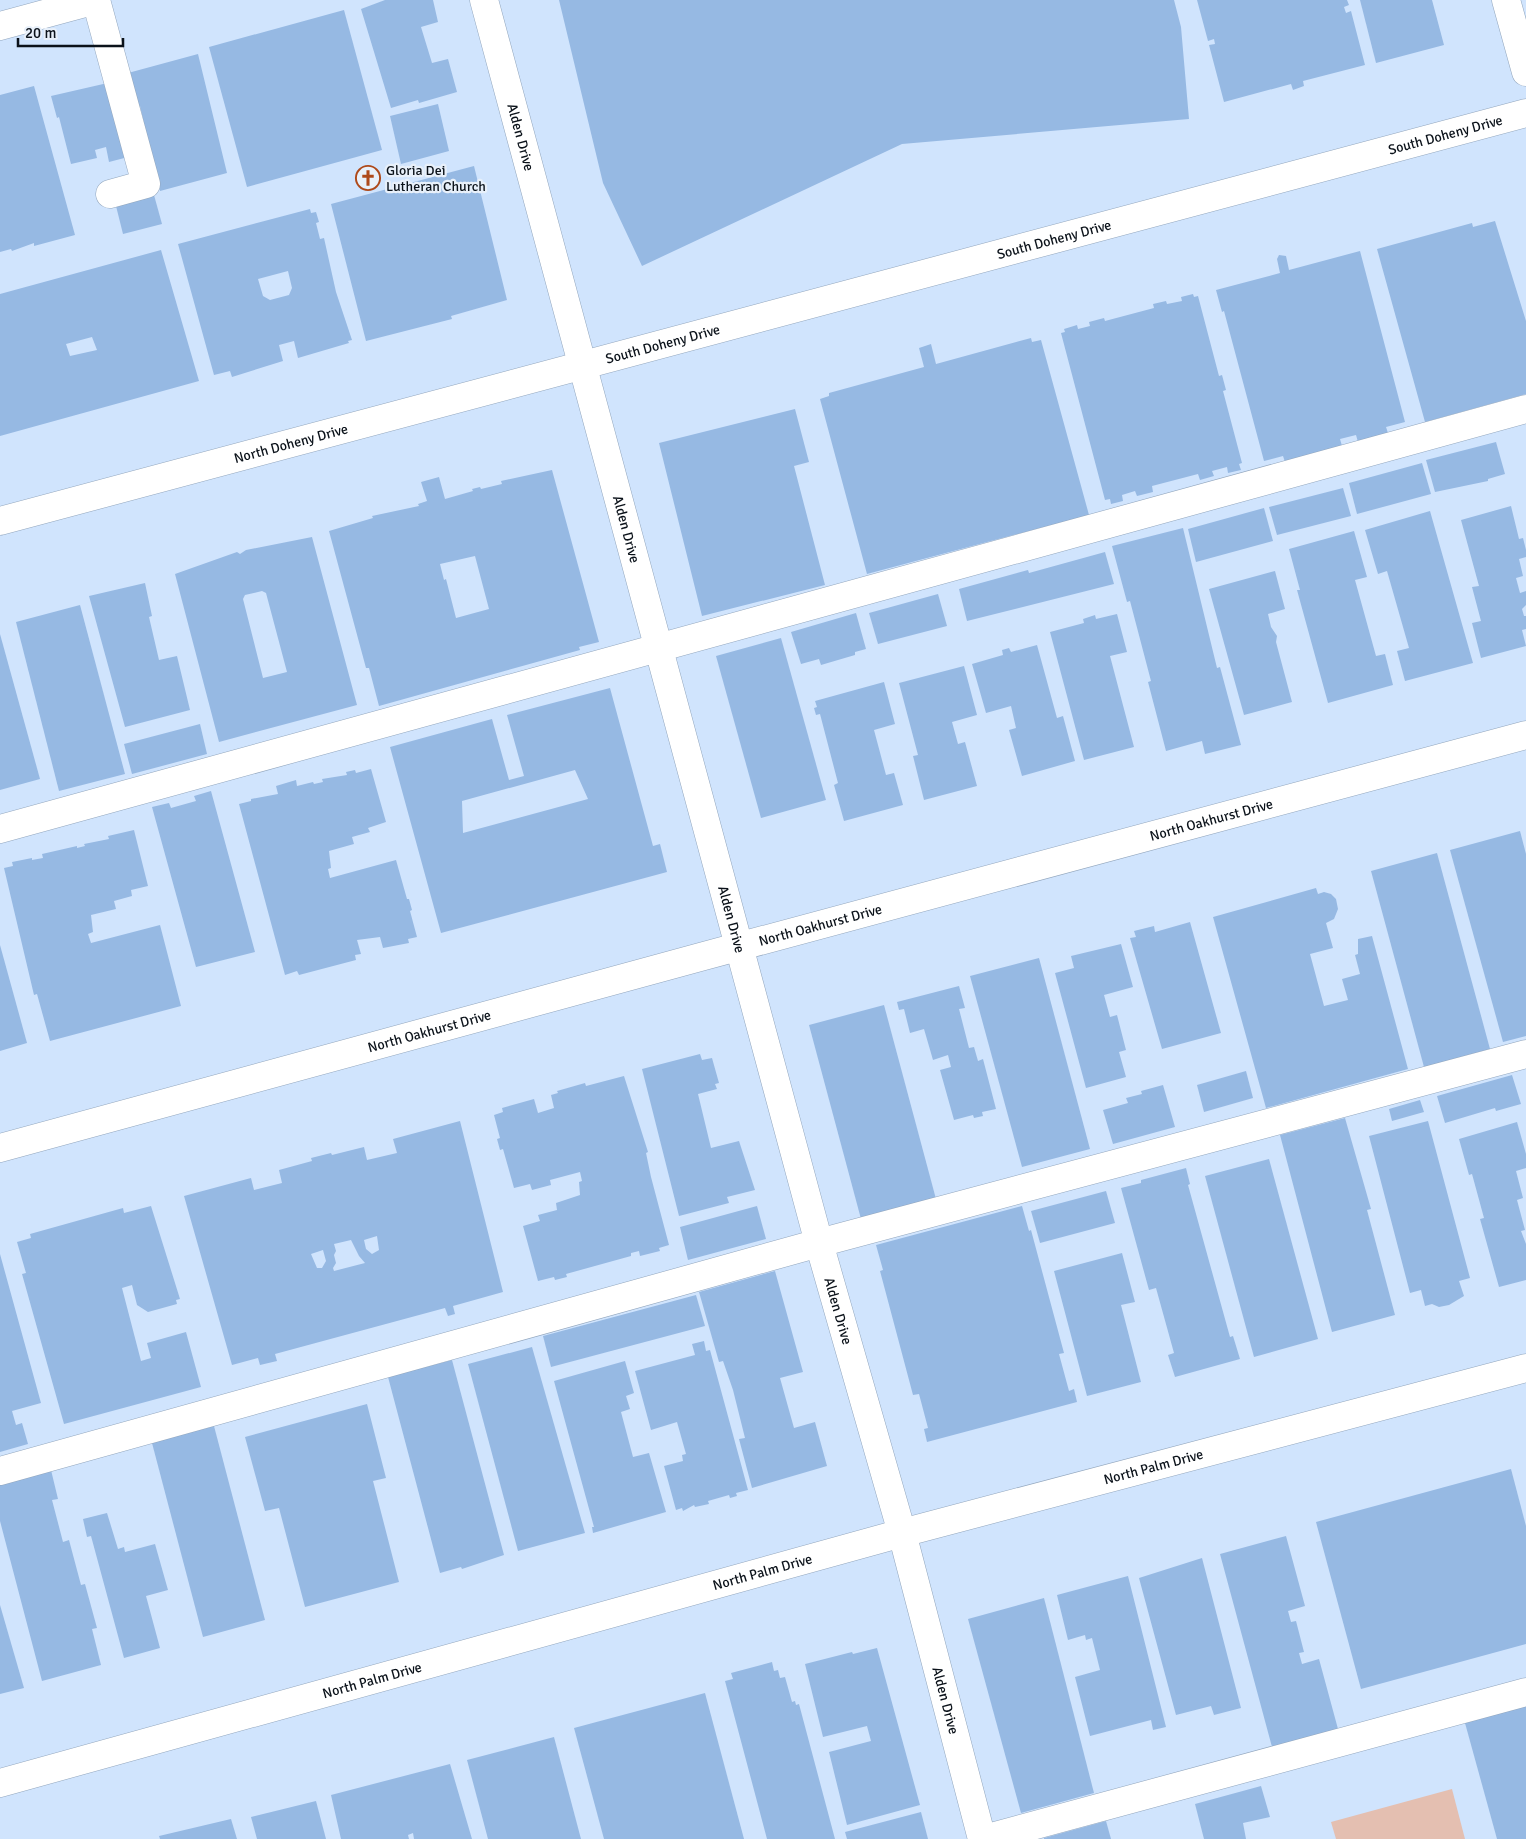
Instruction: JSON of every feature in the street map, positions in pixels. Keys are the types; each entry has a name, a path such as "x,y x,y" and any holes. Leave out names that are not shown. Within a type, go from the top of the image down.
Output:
{"street":[{"path":"0,26 96,0 146,184 110,194"},
{"name":"Alden Drive","path":"484,0 819,1243 902,1533 983,1839"},
{"path":"1506,0 1526,72"},
{"name":"South Doheny Drive","path":"582,366 1526,113"},
{"name":"North Doheny Drive","path":"0,521 582,366"},
{"path":"0,829 1526,410"},
{"name":"North Oakhurst Drive","path":"0,1148 739,946 1526,735"},
{"path":"0,1471 819,1243 1526,1054"},
{"name":"North Palm Drive","path":"0,1783 902,1533 1526,1368"},
{"path":"983,1839 1526,1692"}],"shaded area":[{"path":"1452,1789 1465,1839 1336,1839 1331,1822"}],"building":[{"path":"385,0 433,0 438,22 421,27 432,63 448,59 457,92 419,103 418,100 391,108 361,9"},
{"path":"559,0 1174,0 1181,27 1189,119 902,144 642,266 603,183"},
{"path":"1197,0 1347,0 1349,5 1344,7 1346,13 1351,11 1365,65 1303,81 1304,86 1293,90 1291,84 1224,102 1209,45 1215,44 1214,39 1208,41"},
{"path":"1360,0 1432,0 1444,45 1376,63"},
{"path":"344,10 382,150 247,187 209,47"},
{"path":"198,54 227,173 160,191 140,106 137,107 128,73"},
{"path":"112,82 132,156 109,162 106,147 95,150 97,158 71,164 59,117 57,118 51,96"},
{"path":"34,86 75,235 34,246 34,243 12,251 11,249 0,252 0,95"},
{"path":"438,104 449,151 401,164 390,116"},
{"path":"474,166 507,300 451,316 452,319 366,341 331,204"},
{"path":"154,195 162,224 123,234 116,206"},
{"path":"310,209 311,213 316,212 319,222 316,223 320,239 324,238 336,292 352,340 348,341 349,343 298,358 294,341 279,345 283,361 232,377 230,371 214,375 178,244","holes":["288,271 292,288 289,295 270,300 263,296 258,279"]},
{"path":"1495,221 1526,321 1526,394 1425,422 1377,249 1472,223 1473,227"},
{"path":"161,250 199,381 0,436 0,294","holes":["92,337 97,350 70,356 66,344"]},
{"path":"1360,251 1405,422 1386,427 1388,433 1358,442 1356,435 1340,439 1342,446 1285,462 1283,456 1264,461 1224,311 1222,312 1216,290 1280,273 1277,259 1279,255 1286,256 1289,270"},
{"path":"1193,294 1194,297 1198,296 1219,376 1222,375 1226,390 1223,391 1242,463 1239,464 1241,470 1228,473 1227,467 1212,471 1214,476 1200,480 1198,474 1152,486 1153,492 1137,496 1135,491 1122,495 1123,501 1111,504 1110,499 1105,500 1061,333 1065,332 1064,329 1077,325 1078,329 1090,326 1089,322 1104,318 1105,321 1154,308 1153,304 1166,301 1167,304 1182,301 1181,297"},
{"path":"1031,338 1032,342 1041,340 1089,515 867,574 820,399 829,396 829,393 924,367 919,348 931,344 936,364"},
{"path":"795,409 809,462 794,466 825,585 702,616 659,443"},
{"path":"1496,442 1505,474 1488,479 1488,481 1435,492 1426,460"},
{"path":"1422,463 1431,494 1357,514 1349,483"},
{"path":"552,470 599,642 579,647 580,650 379,706 369,668 366,668 329,531 373,518 372,516 419,506 418,504 427,501 421,482 439,477 445,499 473,491 472,489 502,484 501,481","holes":["475,556 489,609 456,618 440,564"]},
{"path":"1343,488 1351,516 1277,535 1269,507"},
{"path":"1511,506 1519,539 1523,538 1526,550 1526,557 1519,559 1523,576 1516,578 1520,593 1526,591 1526,605 1522,609 1524,616 1526,616 1526,629 1522,630 1526,646 1481,658 1472,623 1481,621 1472,587 1479,586 1461,520"},
{"path":"1264,508 1273,541 1196,562 1188,529"},
{"path":"1430,511 1473,663 1405,681 1397,651 1409,648 1387,571 1378,574 1365,530"},
{"path":"1183,528 1217,668 1220,667 1241,745 1205,754 1202,741 1166,751 1148,682 1151,681 1130,601 1127,602 1112,546"},
{"path":"1354,531 1367,577 1355,580 1376,656 1385,654 1393,685 1328,703 1297,590 1300,590 1289,549"},
{"path":"312,537 357,705 219,742 175,574 237,552 240,554 246,550","holes":["262,591 266,593 287,672 263,678 243,599 245,595"]},
{"path":"1105,552 1114,584 967,621 959,589 1028,570 1029,573"},
{"path":"1275,571 1285,609 1268,614 1271,627 1277,636 1276,642 1292,702 1244,715 1209,589"},
{"path":"145,583 152,616 149,617 159,660 177,656 190,710 125,727 89,596"},
{"path":"938,594 947,626 878,644 869,613"},
{"path":"80,605 125,774 59,791 16,622"},
{"path":"856,613 866,649 855,652 855,655 821,665 819,659 801,664 791,632"},
{"path":"1117,614 1127,652 1110,656 1134,747 1084,760 1050,632 1084,623 1083,619 1095,615 1096,619"},
{"path":"0,634 40,779 0,790"},
{"path":"781,638 826,800 761,818 716,656"},
{"path":"1037,645 1057,718 1063,716 1075,761 1022,776 1009,730 1016,728 1011,706 986,713 972,664 1003,655 1002,650 1009,648 1011,652"},
{"path":"964,666 977,715 952,722 958,744 965,742 977,786 924,800 913,756 918,755 899,683"},
{"path":"884,682 895,724 874,730 886,775 894,773 903,805 844,821 834,785 838,783 820,714 816,715 814,708 817,707 815,701"},
{"path":"610,688 653,846 660,844 667,872 441,933 390,747 492,719 509,780 524,776 507,715","holes":["575,770 588,799 463,833 462,801"]},
{"path":"200,724 207,754 132,774 124,744"},
{"path":"371,769 386,822 368,828 370,832 352,837 354,844 329,851 331,868 328,869 330,878 396,860 412,910 410,911 417,937 408,939 409,943 383,948 380,937 357,940 361,954 355,955 356,960 299,975 297,971 285,975 239,804 251,801 251,799 278,794 276,786 296,780 297,786 313,782 314,784 323,782 322,779 347,775 346,772 355,770 356,773"},
{"path":"211,791 255,952 196,967 152,807 169,803 171,808 196,801 194,796"},
{"path":"134,830 148,886 131,890 132,896 114,901 116,909 91,915 93,932 88,934 91,943 160,925 181,1006 50,1041 37,994 34,995 4,868 13,866 12,862 43,858 42,854 85,846 84,844 109,839 108,836"},
{"path":"1520,831 1526,854 1526,1036 1503,1042 1450,850"},
{"path":"1437,853 1490,1049 1424,1067 1371,871"},
{"path":"1316,888 1318,894 1324,892 1331,894 1336,899 1338,909 1334,919 1326,923 1333,948 1310,954 1324,1006 1348,1000 1342,979 1360,974 1355,955 1358,954 1358,939 1372,936 1408,1069 1266,1108 1213,917"},
{"path":"1190,922 1221,1033 1162,1049 1130,938 1136,937 1134,931 1154,926 1155,932"},
{"path":"1121,944 1133,987 1104,995 1110,1017 1117,1015 1126,1050 1119,1052 1126,1077 1086,1088 1055,973 1074,968 1071,956"},
{"path":"0,945 27,1043 0,1051"},
{"path":"1039,958 1090,1149 1022,1167 970,976"},
{"path":"959,986 965,1008 959,1009 969,1048 974,1047 978,1061 983,1059 996,1109 982,1112 983,1116 974,1118 973,1115 954,1120 940,1070 951,1067 948,1055 933,1060 924,1029 910,1033 904,1009 899,1010 897,1002"},
{"path":"884,1005 936,1199 861,1219 809,1025"},
{"path":"700,1054 702,1060 712,1058 719,1083 715,1084 717,1089 698,1094 711,1148 739,1141 755,1190 727,1197 729,1203 679,1216 642,1069"},
{"path":"1246,1071 1253,1098 1204,1112 1197,1085"},
{"path":"1512,1075 1521,1104 1496,1111 1495,1108 1445,1123 1437,1096"},
{"path":"624,1076 648,1152 646,1153 651,1177 669,1245 659,1248 660,1251 640,1256 639,1251 631,1253 631,1256 566,1274 567,1277 555,1280 554,1277 538,1281 523,1226 540,1221 538,1215 557,1210 556,1203 580,1195 579,1182 582,1181 580,1172 550,1180 551,1185 532,1190 530,1184 514,1188 503,1149 500,1150 497,1139 500,1138 494,1115 503,1112 502,1108 534,1099 538,1113 554,1108 551,1095 558,1093 557,1091 585,1083 586,1086"},
{"path":"1163,1085 1175,1127 1113,1144 1103,1110 1128,1103 1126,1098 1142,1094 1141,1091"},
{"path":"1420,1100 1424,1112 1392,1121 1389,1109"},
{"path":"1345,1118 1371,1209 1367,1210 1395,1315 1332,1332 1280,1135"},
{"path":"460,1121 503,1292 453,1306 455,1314 448,1316 445,1308 275,1354 277,1361 260,1365 258,1358 232,1365 184,1196 251,1178 254,1190 282,1183 279,1170 312,1161 311,1158 331,1153 332,1155 364,1147 367,1160 397,1153 393,1139","holes":["377,1236 379,1250 372,1254 366,1249 364,1240","351,1240 365,1263 334,1271 333,1268 336,1263 334,1244","323,1250 326,1261 322,1268 317,1268 311,1254"]},
{"path":"1428,1121 1470,1278 1459,1281 1464,1296 1449,1305 1439,1307 1432,1304 1425,1306 1421,1290 1410,1293 1369,1136"},
{"path":"1517,1122 1526,1154 1526,1168 1516,1171 1523,1198 1517,1200 1525,1230 1521,1231 1526,1244 1526,1280 1499,1287 1480,1219 1484,1218 1472,1174 1469,1175 1459,1139"},
{"path":"1269,1159 1318,1339 1254,1357 1205,1176"},
{"path":"1186,1168 1190,1184 1188,1185 1230,1337 1233,1336 1240,1359 1175,1377 1168,1355 1174,1353 1156,1288 1149,1290 1121,1188 1141,1183 1141,1180"},
{"path":"1106,1191 1115,1223 1040,1243 1031,1211"},
{"path":"151,1206 180,1299 176,1300 177,1304 148,1312 137,1305 132,1285 122,1288 141,1361 151,1358 147,1343 186,1332 201,1387 64,1424 22,1274 26,1273 17,1242 31,1238 30,1234 123,1208 124,1213"},
{"path":"757,1206 766,1239 688,1260 680,1227"},
{"path":"1022,1206 1029,1231 1031,1230 1064,1353 1059,1354 1069,1391 1074,1389 1077,1402 927,1442 924,1429 928,1428 919,1394 913,1395 880,1271 883,1270 876,1245"},
{"path":"1122,1253 1135,1302 1121,1305 1141,1382 1087,1396 1054,1271"},
{"path":"0,1254 41,1403 12,1411 16,1425 22,1423 28,1444 0,1452"},
{"path":"775,1271 803,1372 780,1378 794,1428 815,1422 827,1466 752,1488 739,1439 745,1438 733,1390 723,1361 719,1362 699,1292"},
{"path":"696,1295 705,1326 551,1367 543,1336"},
{"path":"704,1341 706,1351 710,1350 748,1490 736,1493 737,1496 730,1498 729,1495 708,1501 709,1504 695,1507 694,1505 683,1511 682,1508 676,1510 664,1466 683,1461 682,1455 686,1454 677,1422 651,1430 635,1371 695,1355 692,1344"},
{"path":"532,1347 585,1533 518,1551 468,1364"},
{"path":"452,1360 504,1555 462,1569 461,1567 440,1573 388,1377"},
{"path":"625,1361 634,1393 626,1396 630,1409 621,1412 633,1457 649,1453 666,1512 593,1533 592,1527 594,1527 554,1381"},
{"path":"367,1404 386,1478 373,1481 399,1582 305,1607 279,1508 265,1511 245,1437"},
{"path":"214,1426 265,1620 203,1637 152,1443"},
{"path":"1511,1469 1526,1526 1526,1644 1361,1689 1316,1522"},
{"path":"51,1470 58,1499 52,1500 63,1542 69,1540 81,1585 85,1584 97,1628 92,1629 101,1665 42,1681 0,1521 0,1482"},
{"path":"107,1513 118,1549 124,1547 125,1552 155,1544 168,1590 146,1596 160,1648 124,1658 91,1536 87,1537 83,1519"},
{"path":"1286,1536 1305,1606 1288,1611 1291,1622 1296,1621 1304,1652 1299,1653 1302,1664 1319,1659 1338,1729 1272,1747 1220,1554"},
{"path":"1202,1558 1241,1708 1214,1715 1211,1706 1176,1715 1139,1578"},
{"path":"1128,1576 1166,1727 1153,1730 1151,1720 1090,1736 1075,1677 1100,1670 1092,1638 1086,1640 1085,1635 1068,1640 1057,1595"},
{"path":"1044,1598 1094,1793 1021,1813 968,1619"},
{"path":"0,1605 24,1688 0,1694"},
{"path":"877,1648 920,1805 847,1825 829,1752 871,1741 867,1726 823,1737 805,1664 852,1652 853,1654"},
{"path":"772,1662 774,1671 778,1670 780,1678 785,1677 792,1702 795,1701 796,1705 799,1704 835,1839 767,1839 725,1681 733,1679 731,1673"},
{"path":"705,1693 744,1839 604,1839 574,1728"},
{"path":"1526,1706 1526,1839 1497,1839 1465,1723"},
{"path":"554,1737 581,1839 488,1839 467,1760"},
{"path":"450,1764 472,1839 414,1839 413,1833 408,1835 409,1839 341,1839 331,1795"},
{"path":"1261,1786 1270,1817 1243,1823 1246,1839 1204,1839 1195,1804"},
{"path":"316,1801 326,1839 257,1839 251,1817"},
{"path":"921,1812 928,1839 847,1839 845,1832"},
{"path":"231,1819 237,1839 160,1839 159,1836"},
{"path":"1106,1821 1111,1839 1044,1839 1044,1838"}],"place":[{"name":"Gloria Dei Lutheran Church","path":"368,178"}]}
